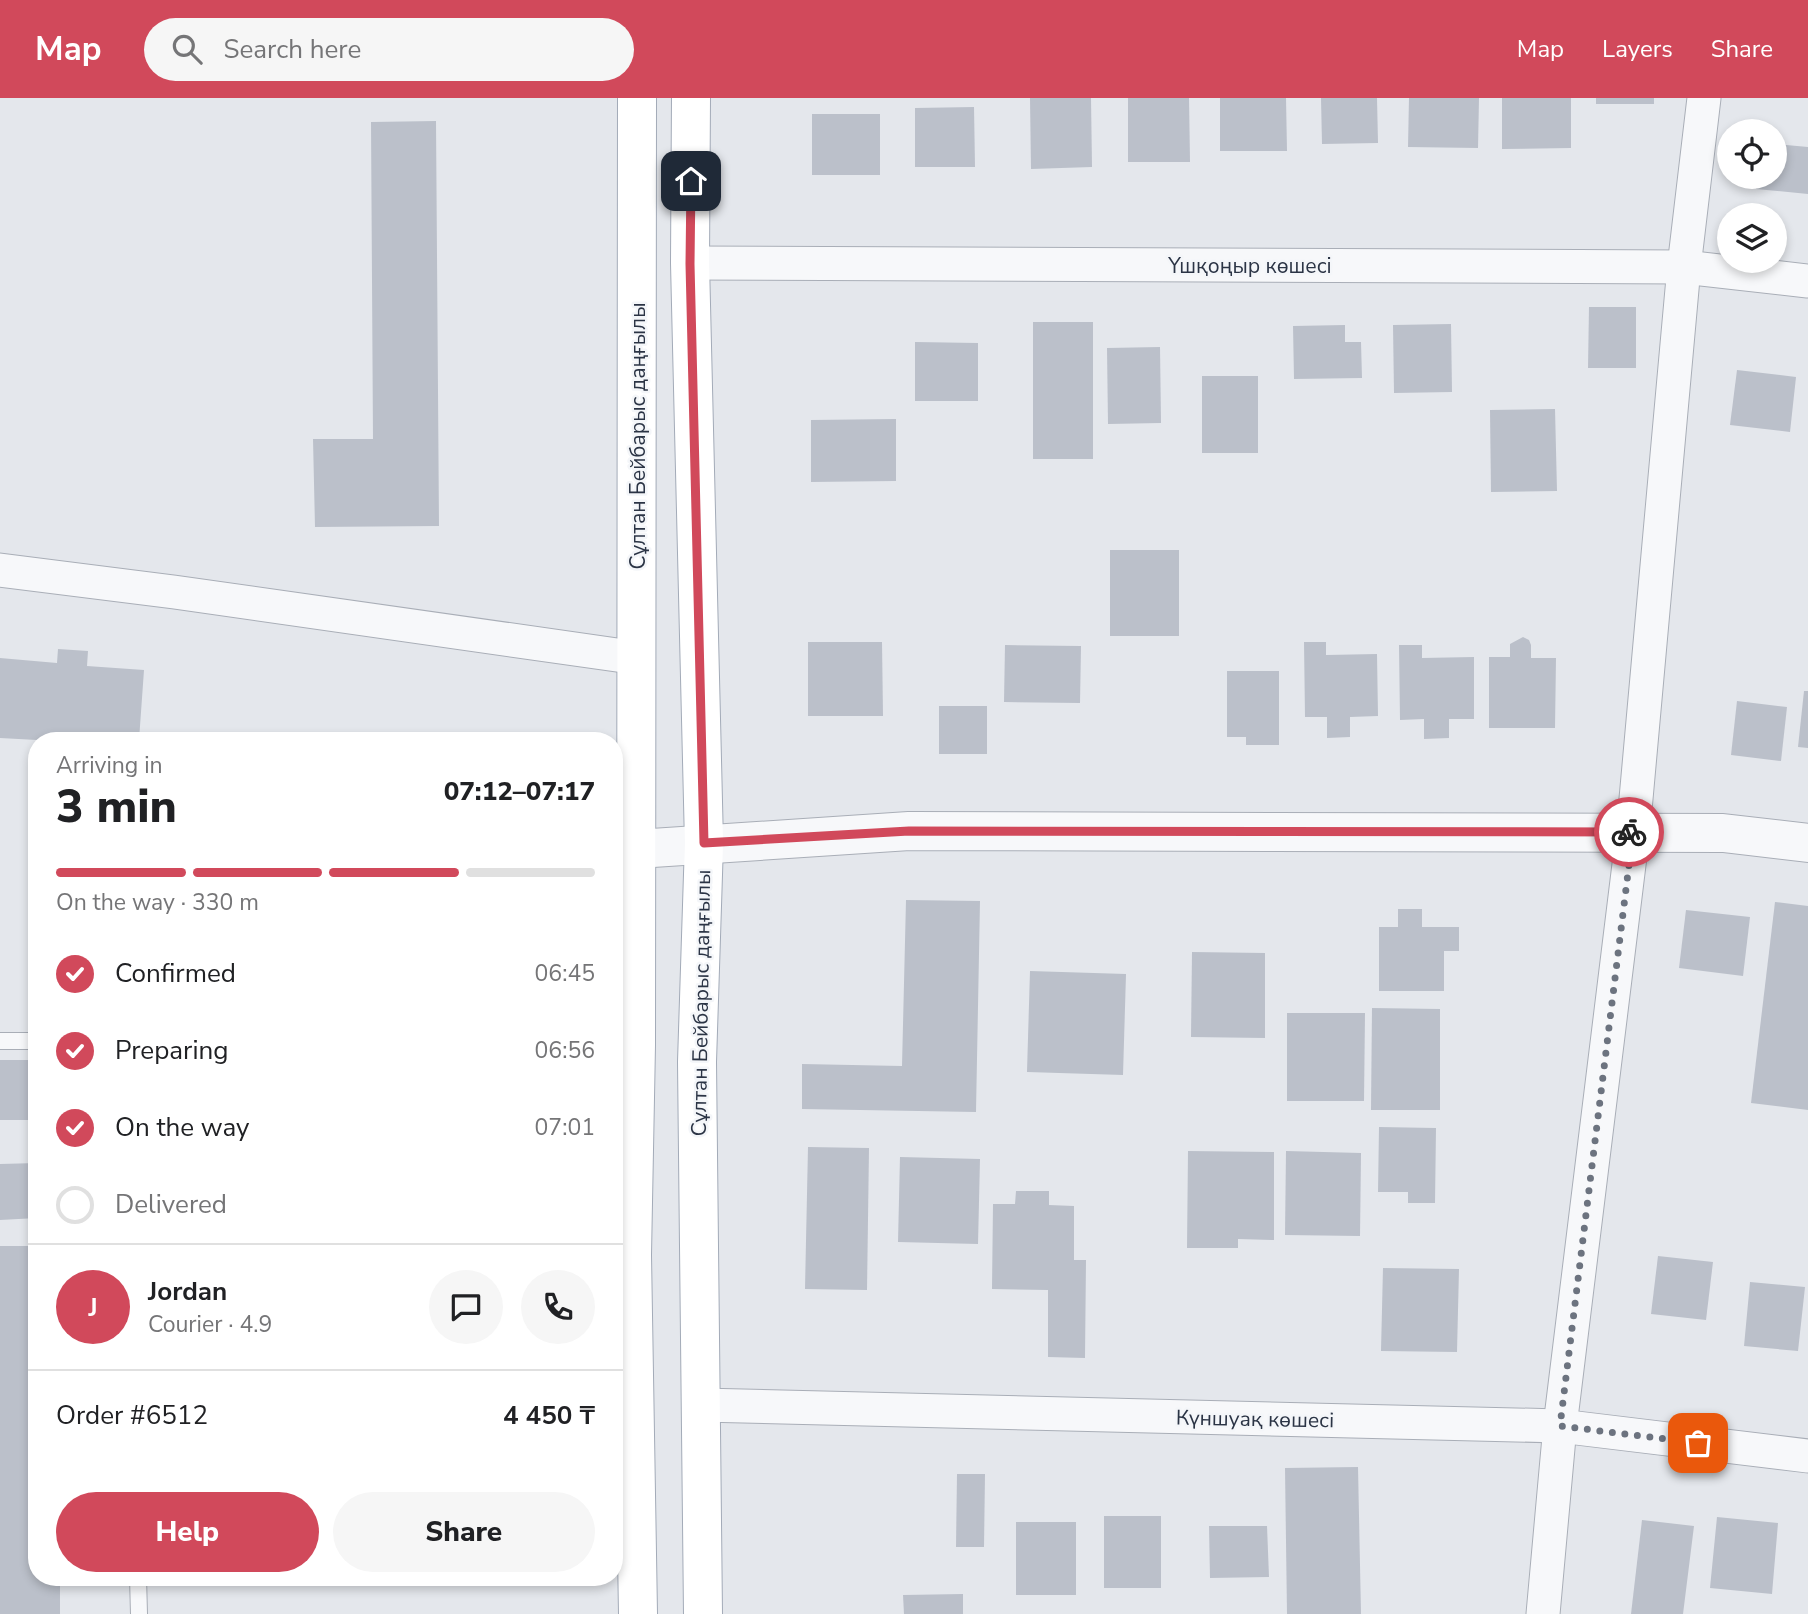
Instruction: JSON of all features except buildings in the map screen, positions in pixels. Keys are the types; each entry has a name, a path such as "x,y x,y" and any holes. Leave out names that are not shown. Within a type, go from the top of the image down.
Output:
{"main road":[{"name":"Сұлтан Бейбарыс даңғылы","path":"637,98 638,658 631,849 631,1045 623,1255 638,1614"},
{"name":"Сұлтан Бейбарыс даңғылы","path":"691,98 690,264 704,843 697,1062 703,1614"}],"street":[{"path":"1543,1614 1560,1426 1633,832 1684,268 1704,98"},
{"name":"Үшқоңыр көшесі","path":"690,264 1684,268 1808,281"},
{"path":"0,570 638,658"},
{"path":"631,849 909,831 1723,833 1808,843"},
{"name":"Күншуақ көшесі","path":"701,1405 1560,1426 1808,1456"}],"lane":[{"path":"0,1041 28,1041"},
{"path":"138,1586 139,1614"}],"way so far":[{"path":"1629,832 1633,832 1560,1426 1698,1443"}],"route":[{"path":"691,181 690,264 704,843 909,831 1629,832"}]}
